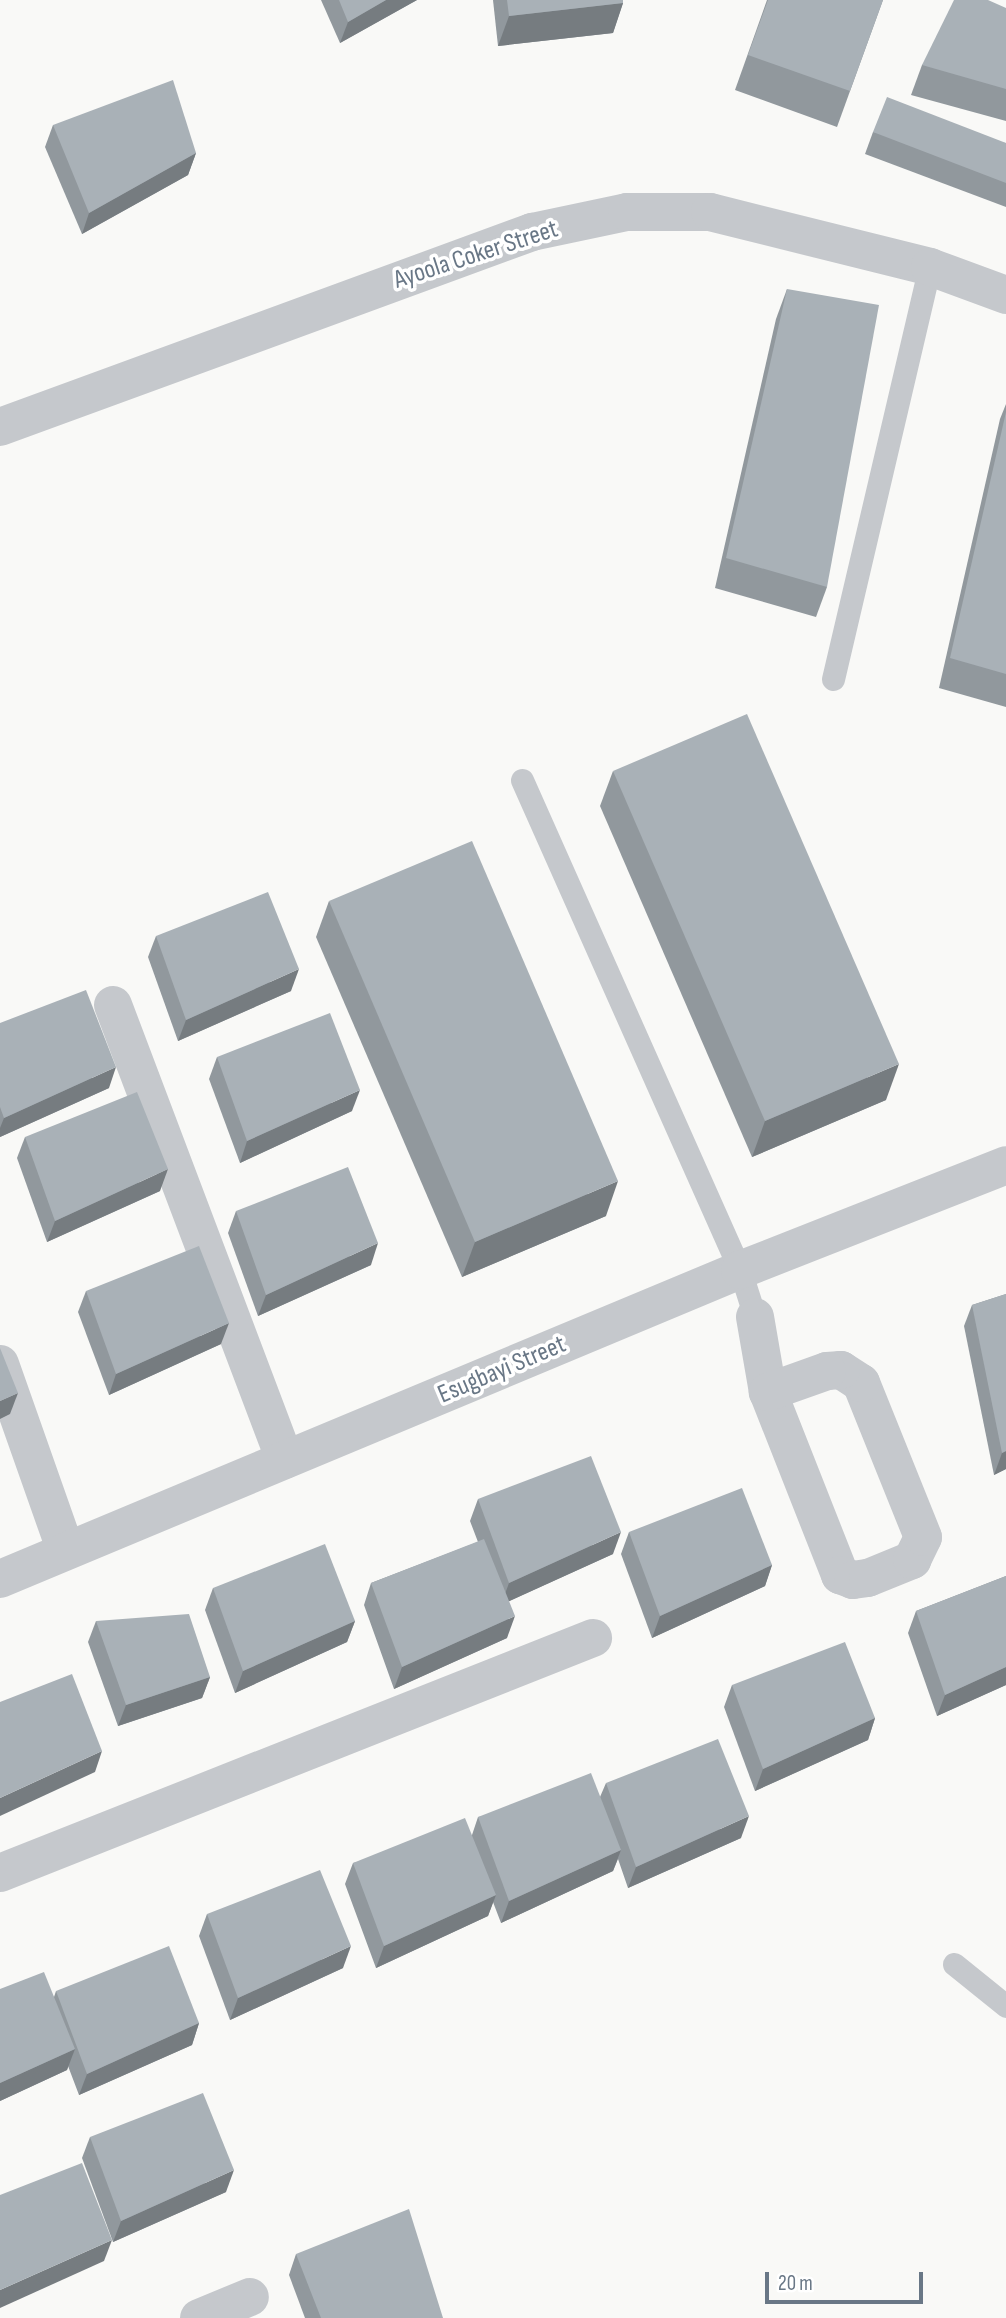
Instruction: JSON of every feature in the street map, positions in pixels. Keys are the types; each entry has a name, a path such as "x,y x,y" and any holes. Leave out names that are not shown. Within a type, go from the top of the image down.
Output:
{"street":[{"name":"Ayoola Coker Street","path":"0,427 532,232 627,212 710,212 930,267 1006,295"},
{"path":"113,1005 285,1460"},
{"name":"Esugbayi Street","path":"0,1579 740,1270 1006,1165"},
{"path":"755,1317 768,1392 840,1575 853,1580 869,1578 912,1560 923,1536 862,1383 841,1370 827,1371 768,1392"},
{"path":"0,1364 66,1551"},
{"path":"0,1873 593,1638"},
{"path":"199,2318 250,2297"}],"lane":[{"path":"833,679 930,267"},
{"path":"522,780 740,1270 755,1317"},
{"path":"954,1964 1006,2006"}],"building":[{"path":"339,0 386,0 348,22"},
{"path":"507,0 623,0 623,3 509,16"},
{"path":"768,0 883,0 850,91 748,55"},
{"path":"954,0 988,0 1006,8 1006,89 922,65"},
{"path":"173,80 196,153 89,213 53,125"},
{"path":"887,97 1006,143 1006,183 873,132"},
{"path":"787,289 879,305 827,587 726,558"},
{"path":"1006,412 1006,674 950,658"},
{"path":"747,714 899,1064 765,1121 613,771"},
{"path":"472,841 618,1181 475,1242 329,901"},
{"path":"268,892 299,969 186,1020 156,936"},
{"path":"86,990 116,1067 4,1118 0,1107 0,1023"},
{"path":"330,1013 360,1090 247,1141 217,1057"},
{"path":"137,1092 168,1169 55,1221 25,1137"},
{"path":"348,1167 378,1243 266,1295 236,1211"},
{"path":"199,1246 229,1323 116,1374 86,1291"},
{"path":"1006,1294 1006,1451 1002,1453 972,1305"},
{"path":"0,1348 18,1393 0,1401"},
{"path":"591,1456 621,1532 509,1583 478,1499"},
{"path":"742,1488 772,1565 660,1616 629,1532"},
{"path":"484,1539 515,1616 402,1667 371,1583"},
{"path":"325,1544 355,1621 243,1671 213,1588"},
{"path":"1006,1576 1006,1667 945,1695 916,1611"},
{"path":"189,1614 210,1677 126,1705 96,1621"},
{"path":"845,1642 875,1718 763,1769 732,1685"},
{"path":"72,1674 102,1751 0,1798 0,1702"},
{"path":"718,1739 749,1816 636,1867 606,1783"},
{"path":"591,1773 621,1850 509,1901 478,1817"},
{"path":"465,1818 496,1895 384,1946 353,1863"},
{"path":"320,1870 351,1946 238,1998 207,1914"},
{"path":"169,1946 199,2023 87,2074 56,1991"},
{"path":"44,1972 75,2049 0,2083 0,1989"},
{"path":"203,2093 234,2170 121,2221 90,2137"},
{"path":"82,2163 112,2240 0,2290 0,2195"},
{"path":"409,2209 443,2318 321,2318 296,2254"}]}
